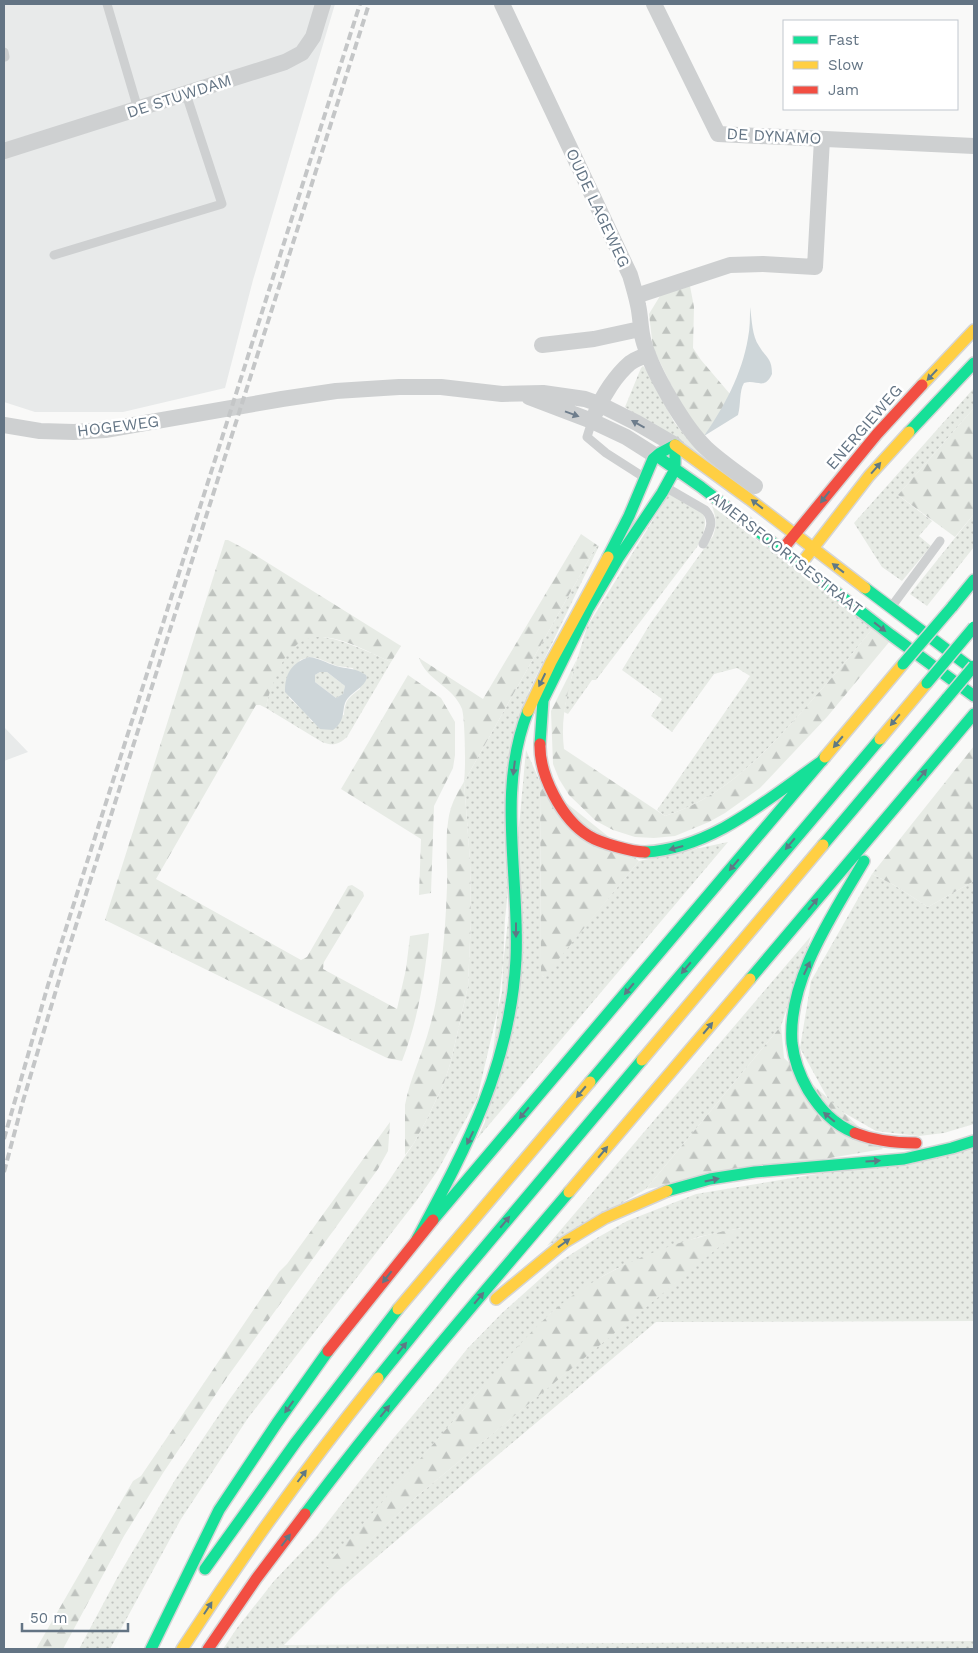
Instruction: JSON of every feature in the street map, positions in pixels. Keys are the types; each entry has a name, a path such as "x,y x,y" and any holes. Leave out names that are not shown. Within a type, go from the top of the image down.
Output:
{"main road":[{"name":"ENERGIEWEG","path":"782,550 877,434 974,330"},
{"path":"800,564 875,469 974,363"},
{"name":"AMERSFOORTSESTRAAT","path":"675,446 742,492 974,671"},
{"path":"417,1239 484,1105 495,1076 506,1032 514,981 516,952 511,798 513,767 517,746 540,682 618,537 655,482 675,468 675,446 656,456 655,482 619,557 588,609 543,700 540,727 540,755 548,784 574,823 589,836 603,842 642,852 663,851 687,845 713,834 758,806 822,761"},
{"name":"AMERSFOORTSESTRAAT","path":"656,456 675,468 891,635 974,696"},
{"path":"152,1649 219,1510 277,1423 336,1342 417,1239 974,580"},
{"path":"152,1649 237,1523 307,1426 391,1318 974,627"},
{"path":"182,1649 254,1539 402,1347 974,666"},
{"path":"208,1649 256,1579 341,1466 425,1362 973,715"},
{"path":"891,812 827,926 803,975 795,1001 792,1022 794,1061 800,1080 809,1095 830,1119 864,1137 896,1144 927,1143 974,1129"},
{"path":"425,1362 565,1242 605,1218 665,1192 710,1179 755,1172 904,1159 974,1141"}],"street":[{"name":"DE STUWDAM","path":"4,151 285,62 302,53 313,36 323,4"},
{"name":"OUDE LAGEWEG","path":"502,4 630,276 639,306 640,329 648,354"},
{"name":"DE DYNAMO","path":"654,4 718,134 974,146"},
{"path":"636,296 730,265 762,264 815,267 822,139"},
{"path":"542,344 594,339 640,329"},
{"path":"599,404 618,377 631,363 648,354"},
{"name":"AMERSFOORTSESTRAAT","path":"648,354 656,372 689,429 706,448 755,486"},
{"name":"AMERSFOORTSESTRAAT","path":"231,408 336,391 380,388 441,387 520,394 562,394 599,404 638,423 675,446"},
{"name":"AMERSFOORTSESTRAAT","path":"520,394 592,421 626,437 656,456"},
{"name":"AMERSFOORTSESTRAAT","path":"592,421 599,404"},
{"name":"HOGEWEG","path":"4,425 40,431 74,432 105,430 231,408"}],"lane":[{"path":"107,4 138,109"},
{"path":"54,255 222,204 186,94"},
{"name":"AMERSFOORTSESTRAAT","path":"592,421 587,437 606,453 710,514 712,526 703,544"},
{"path":"890,608 940,541"}],"shaded area":[{"path":"4,4 335,4 253,280 225,388 123,412 35,412 4,402"},
{"path":"750,307 755,338 770,361 772,374 763,383 744,383 741,390 738,415 704,436 725,402 737,377 749,334"},
{"path":"309,657 319,659 366,675 367,678 363,684 351,695 344,705 341,722 333,730 320,729 285,692 286,680 290,670 303,659","holes":["320,672 327,672 345,686 343,694 336,698 315,682 315,675"]},
{"path":"4,727 28,752 4,761"}],"green space":[{"path":"690,286 694,307 693,348 730,394 720,414 704,436 680,403 653,348 649,314 663,291"},
{"path":"643,366 647,370 674,422 718,470 625,407"},
{"path":"974,388 974,408 898,495 932,521 919,536 931,546 902,581 882,567 854,523"},
{"path":"974,408 974,514 955,537 898,495"},
{"path":"669,494 703,512 705,526 697,547 596,680 592,680 568,714 564,712 568,689 587,627"},
{"path":"712,506 873,628 815,697 760,756 725,785 707,797 687,808 665,816 657,810 750,676 737,668 714,674 672,732 651,716 662,699 622,670 650,624 713,536 716,521"},
{"path":"974,514 974,547 927,606 910,594"},
{"path":"581,534 597,545 464,782 470,861 471,918 468,986 451,1061 444,1083 414,1143 405,1155 405,1105 432,1020 444,941 448,818 464,781 465,766 462,709 453,695 428,672 419,658 483,699"},
{"path":"225,540 247,550 401,646 391,662 359,647 328,637 313,637 300,642 288,654 278,672 269,694 266,708 256,705 156,879 301,960 307,957 348,886 352,885 363,892 364,896 324,962 323,969 397,1009 406,969 410,936 429,933 420,998 408,1046 402,1061 387,1058 105,920"},
{"path":"597,545 599,546 529,691 505,919 502,992 477,1099 438,1170 417,1200 248,1418 181,1519 110,1649 79,1649 117,1578 175,1480 229,1400 388,1182 414,1143 444,1083 451,1061 468,986 471,918 470,861 464,782"},
{"path":"873,628 890,641 827,717 760,788 709,822 675,836 635,837 613,830 596,821 569,795 559,779 553,764 551,711 577,659 564,715 564,749 665,816 687,808 707,797 725,785 760,756 815,697"},
{"path":"314,636 344,642 391,662 347,737 335,744 322,742 266,708 273,683 285,657 296,644","holes":["309,657 337,666 353,668 360,689 348,700 344,715 312,722 306,713 289,698 300,660"]},
{"path":"320,672 327,672 345,686 343,695 336,698 315,682 315,675"},
{"path":"408,675 441,698 455,722 453,768 434,806 431,893 419,895 421,839 341,789"},
{"path":"974,746 974,881 928,907 894,885 872,874"},
{"path":"526,750 540,782 541,965 543,977 639,861 728,842 477,1139 485,1122"},
{"path":"540,782 639,861 544,977 541,974"},
{"path":"872,874 894,885 928,907 974,881 974,1124 944,1133 919,1136 876,1131 832,1106 800,1048 811,981"},
{"path":"811,936 781,1026 646,1189 547,1246"},
{"path":"781,1026 784,1058 883,1149 646,1189"},
{"path":"390,1122 388,1151 378,1169 228,1376 163,1473 124,1536 63,1649 36,1649 133,1481 141,1476 279,1272 287,1264"},
{"path":"974,1148 974,1321 656,1322 341,1588 284,1645 974,1641 974,1649 223,1649 274,1581 316,1537 391,1441 467,1349 502,1313 559,1262 595,1239 627,1221 696,1194","holes":["741,1228 416,1497 336,1571 327,1566 484,1386 552,1312 603,1276 618,1268 698,1237"]},
{"path":"742,1228 416,1497 336,1572 326,1566 513,1351 550,1314 592,1283 640,1258 691,1239"}],"railway":[{"path":"4,1139 48,985 360,4"},
{"path":"4,1172 65,960 369,4"}],"traffic: fast":[{"path":"909,432 974,363"},
{"path":"540,744 543,700 588,609 673,473 675,468 675,445 653,459 629,516 608,557"},
{"path":"661,459 701,487 891,635 974,696"},
{"path":"952,607 974,580"},
{"path":"865,588 967,665"},
{"path":"903,664 952,607"},
{"path":"927,683 974,627"},
{"path":"947,698 974,666"},
{"path":"823,845 947,698"},
{"path":"417,1239 469,1138 495,1071 505,1035 512,998 516,959 511,803 513,772 518,741 528,711"},
{"path":"750,979 974,714"},
{"path":"590,1082 880,739"},
{"path":"433,1220 825,757"},
{"path":"645,852 670,849 716,832 760,805 822,761"},
{"path":"855,1133 840,1125 828,1115 808,1090 794,1056 792,1019 797,995 815,948 864,861"},
{"path":"378,1378 457,1280 642,1060"},
{"path":"667,1191 710,1179 755,1172 904,1159 974,1141"},
{"path":"305,1514 401,1391 569,1192"},
{"path":"205,1569 296,1442 398,1309"},
{"path":"151,1649 219,1510 328,1351"}],"traffic: slow":[{"path":"922,385 974,330"},
{"path":"804,560 869,476 909,432"},
{"path":"675,445 865,588"},
{"path":"528,711 551,662 608,557"},
{"path":"825,757 903,664"},
{"path":"880,739 927,683"},
{"path":"642,1060 823,845"},
{"path":"569,1192 750,979"},
{"path":"398,1309 590,1082"},
{"path":"496,1299 565,1242 605,1218 667,1191"},
{"path":"182,1649 277,1511 378,1378"}],"traffic: jam":[{"path":"786,545 877,434 922,385"},
{"path":"540,744 543,769 548,783 561,808 579,829 594,839 617,847 645,852"},
{"path":"855,1133 885,1141 916,1143"},
{"path":"328,1351 433,1220"},
{"path":"208,1649 256,1579 305,1514"}]}
